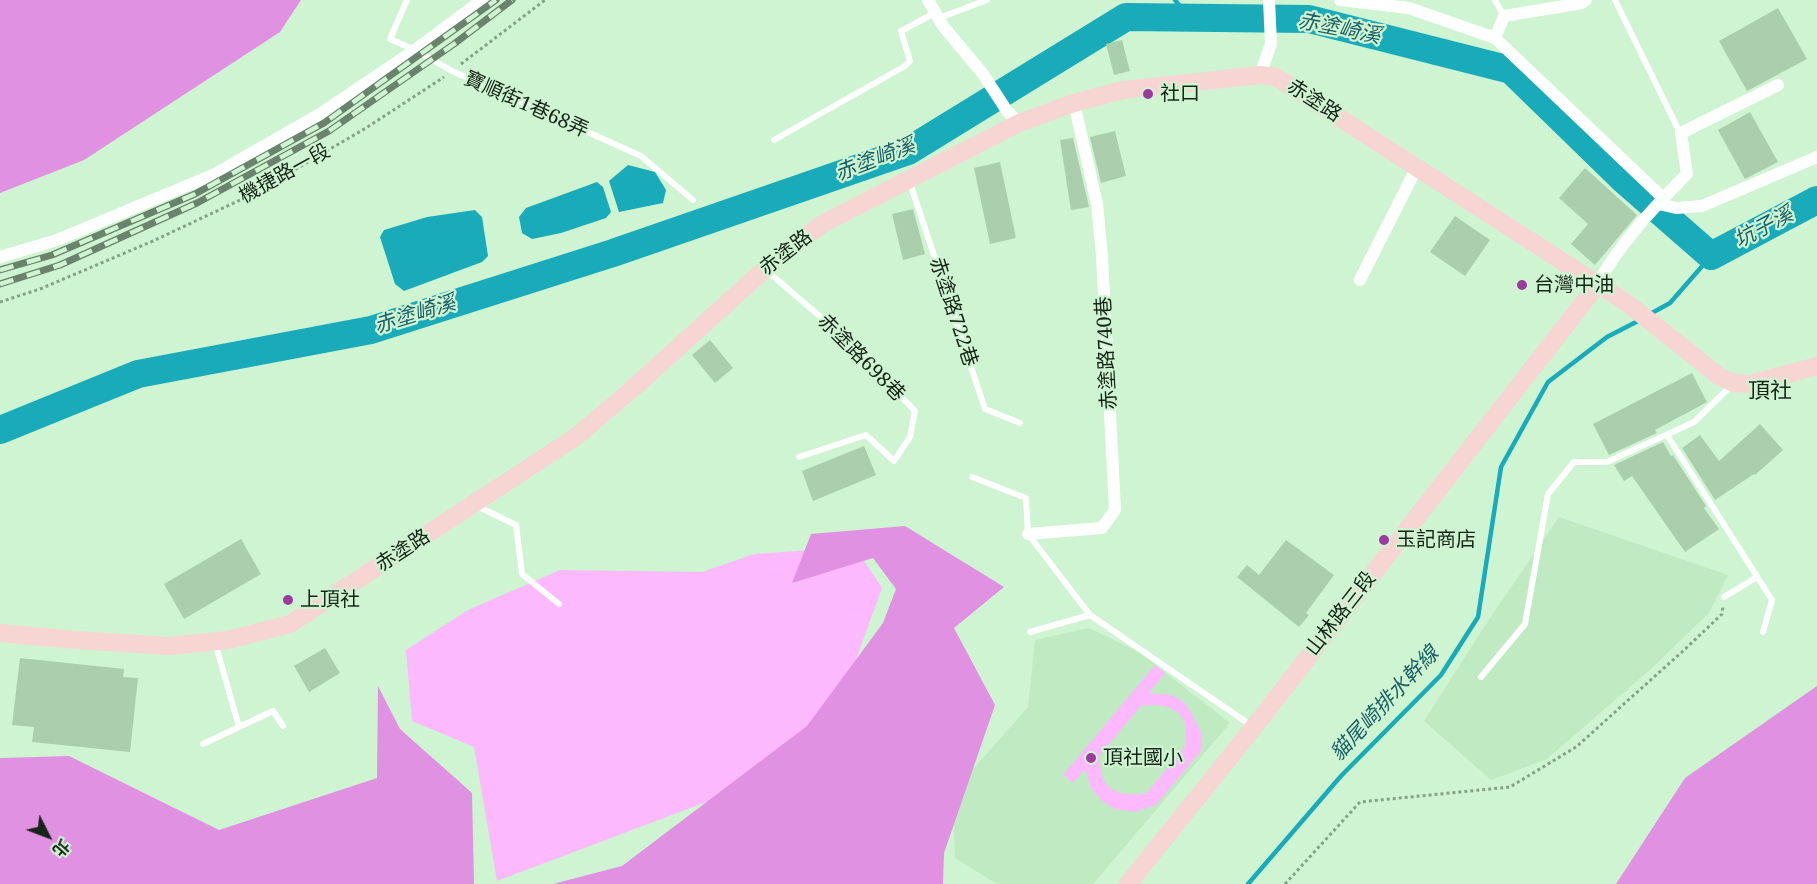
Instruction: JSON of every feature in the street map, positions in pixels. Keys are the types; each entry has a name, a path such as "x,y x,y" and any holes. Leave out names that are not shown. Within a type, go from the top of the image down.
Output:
{"street":[{"name":"機捷路一段","path":"0,257 57,240 215,174 320,114 415,50 482,0"},
{"path":"928,0 937,16 1013,117"},
{"path":"1340,0 1409,8 1495,38 1661,201 1676,208 1702,206 1817,157"},
{"path":"1495,38 1503,16 1582,3 1586,0"},
{"path":"1260,75 1271,44 1269,1"},
{"name":"赤塗路","path":"0,633 169,646 228,640 290,624 577,436 776,258 824,223 909,180 1013,117 1123,90 1260,75 1276,77 1597,285"},
{"path":"1778,85 1681,133 1687,174 1621,247 1597,285 1627,303 1720,377 1734,383 1750,384 1766,381 1817,366"},
{"name":"赤塗路740巷","path":"1028,534 1102,528 1114,510 1098,215 1074,103"},
{"path":"1360,280 1417,167"},
{"name":"山林路三段","path":"1128,884 1254,727 1597,285"}],"lane":[{"name":"寶順街1巷68弄","path":"407,0 390,39 452,71 641,156 693,200"},
{"path":"774,141 905,66 910,60 901,31 937,16 987,0"},
{"path":"1495,0 1503,16"},
{"path":"1615,0 1681,133"},
{"name":"赤塗路722巷","path":"909,180 985,409 1020,423"},
{"name":"赤塗路698巷","path":"765,269 843,336 915,411 910,437 894,460 866,435 799,457"},
{"path":"1481,677 1525,624 1548,494 1574,462 1607,462 1694,422 1734,383"},
{"path":"1667,435 1772,600 1763,632"},
{"path":"972,477 1026,498 1028,534 1090,615 1254,727"},
{"path":"474,504 516,525 522,574 559,604"},
{"path":"1724,597 1757,577"},
{"path":"1030,632 1090,615"},
{"path":"215,642 239,727"},
{"path":"203,744 273,711 283,726"}],"path":[{"name":"機捷路一段","path":"0,302 40,289 153,241 255,193 366,128 452,71 545,0"},
{"path":"1285,884 1360,802 1510,787 1576,747 1722,614 1724,597"}],"shaded area":[{"path":"0,0 301,0 280,32 84,160 0,193"},
{"path":"1559,517 1728,575 1709,613 1652,668 1547,759 1491,780 1424,721 1488,621"},
{"path":"905,526 1004,587 954,628 995,705 944,853 943,884 553,884 622,866 807,726 883,623 896,589 873,558 792,583 811,534"},
{"path":"855,547 882,588 820,759 497,881 474,747 412,721 406,650 468,610 560,570 702,572 754,554"},
{"name":"頂社國小","path":"1089,628 1139,652 1230,723 1093,884 997,884 955,858 952,793 1028,707 1035,640"},
{"path":"1155,665 1165,673 1149,693 1173,695 1185,703 1201,733 1201,751 1156,805 1135,812 1114,809 1101,800 1091,788 1085,769 1073,783 1063,775","holes":["1141,706 1165,707 1182,716 1186,728 1186,745 1147,793 1126,794 1111,789 1102,776 1100,755"]},
{"path":"378,686 400,729 472,793 474,884 0,884 0,758 69,756 219,830 377,778"},
{"path":"1817,686 1817,884 1616,884 1685,778"}],"water":[{"path":"628,165 655,172 666,190 663,203 619,212 609,181"},
{"path":"597,182 603,187 611,212 606,218 561,233 532,239 522,233 519,217 526,208"},
{"path":"475,210 482,217 488,256 482,262 404,291 395,284 380,237 384,230 427,217"}],"building":[{"path":"1778,8 1807,59 1747,91 1719,41"},
{"path":"1122,40 1130,71 1114,75 1106,44"},
{"path":"1750,112 1778,162 1745,179 1718,130"},
{"path":"1115,131 1126,176 1101,183 1090,137"},
{"path":"1073,138 1089,207 1071,210 1060,140"},
{"path":"1000,162 1016,238 990,244 974,168"},
{"path":"1585,168 1637,215 1595,265 1571,244 1588,224 1559,198"},
{"path":"913,209 925,254 903,260 892,214"},
{"path":"1455,216 1490,240 1465,276 1430,252"},
{"path":"710,340 733,368 715,383 692,355"},
{"path":"1692,373 1707,402 1655,430 1657,433 1609,455 1593,424"},
{"path":"1760,424 1783,450 1755,475 1715,500 1682,448 1700,435 1719,461"},
{"path":"1663,442 1719,529 1685,552 1632,476 1624,481 1614,465"},
{"path":"864,446 876,475 813,501 802,471"},
{"path":"241,539 261,574 184,619 164,584"},
{"path":"1286,540 1334,575 1306,613 1309,615 1299,627 1237,577 1247,565 1259,575"},
{"path":"325,648 340,673 309,692 294,666"},
{"path":"20,658 124,669 123,677 138,678 130,752 32,742 34,727 12,725"}],"waterway":[{"path":"1175,0 1189,17"},
{"name":"赤塗崎溪","path":"0,430 138,374 371,330 613,253 908,151 1126,17 1309,19 1511,70 1624,180 1711,256 1817,200"},
{"name":"貓尾崎排水幹線","path":"1650,314 1670,303 1711,256"},
{"name":"貓尾崎排水幹線","path":"1248,884 1341,776 1441,675 1478,617 1501,467 1548,382 1607,337 1640,320"}],"railway":[{"path":"0,270 52,255 195,194 324,123 496,0"},
{"path":"0,284 60,265 197,203 329,131 454,44 512,0"}],"place":[{"name":"社口","path":"1148,94"},
{"name":"台灣中油","path":"1522,285"},
{"name":"玉記商店","path":"1384,540"},
{"name":"上頂社","path":"288,600"},
{"name":"頂社國小","path":"1091,758"}],"district":[{"name":"頂社","path":"1770,392"}],"water label":[{"name":"坑子溪","path":"1764,228"}]}
